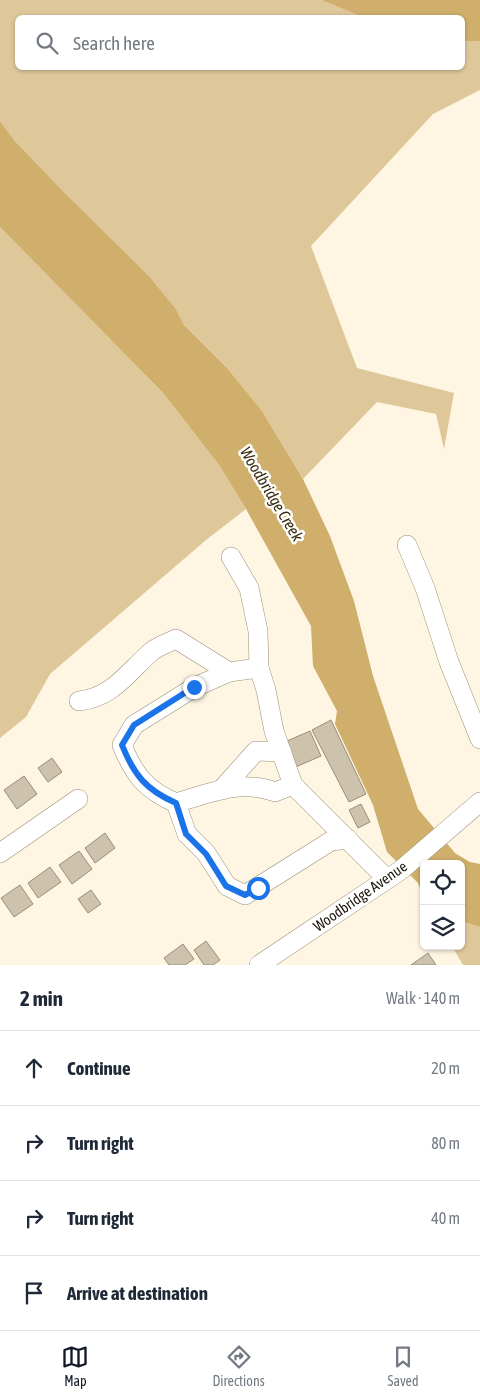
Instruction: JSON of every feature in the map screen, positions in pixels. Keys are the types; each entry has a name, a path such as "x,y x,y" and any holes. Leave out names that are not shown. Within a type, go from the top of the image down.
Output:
{"street":[{"path":"407,545 425,588 449,662 480,739"},
{"path":"231,557 248,588 258,631 258,668 266,690 274,731 293,785 348,840 394,875"},
{"path":"79,701 91,700 121,684 153,651 176,639 229,672"},
{"path":"258,668 229,672 194,687 134,725 122,745 131,768 156,794 176,803 222,789 258,785 275,792 293,785"},
{"path":"222,789 256,751 282,752"},
{"path":"0,853 78,798"},
{"name":"Woodbridge Avenue","path":"259,965 394,875 480,802"},
{"path":"176,803 186,834 206,854 226,886 245,895 331,841 348,840"}],"shaded area":[{"path":"0,0 321,0 358,15 15,15 15,70 465,70 465,41 480,41 480,90 433,114 311,246 357,368 454,393 444,449 436,414 377,402 303,479 262,411 228,369 184,325 176,309 149,276 62,190 15,141 0,121"},
{"path":"0,227 164,394 219,465 246,509 206,540 50,674 26,717 0,738"},
{"path":"465,922 480,927 480,965 463,965 454,950 465,950"}],"water":[{"path":"321,0 480,0 480,41 465,41 465,15 358,15"},
{"name":"Woodbridge Creek","path":"0,121 15,141 62,190 149,276 176,309 184,325 228,369 262,411 303,479 330,536 354,601 373,676 418,809 455,853 470,862 480,864 480,927 465,922 465,860 420,860 420,888 418,883 387,852 373,805 335,724 337,711 313,666 311,626 246,509 219,465 164,394 0,227"}],"building":[{"path":"331,720 366,794 349,802 312,730"},
{"path":"310,731 321,756 291,769 280,744"},
{"path":"52,758 62,772 48,782 38,768"},
{"path":"24,776 37,794 17,809 4,790"},
{"path":"361,804 370,822 358,828 349,810"},
{"path":"105,833 115,848 95,863 85,848"},
{"path":"79,851 92,869 72,884 59,865"},
{"path":"50,867 61,882 38,898 28,883"},
{"path":"20,885 33,904 14,917 1,898"},
{"path":"91,890 101,904 88,913 78,899"},
{"path":"206,941 220,960 213,965 204,965 194,950"},
{"path":"183,944 194,959 185,965 169,965 164,958"},
{"path":"428,953 436,965 411,965"}],"route":[{"path":"194,687 134,725 122,745 131,768 156,794 176,803 186,834 206,854 226,886 245,895 258,888"}]}
